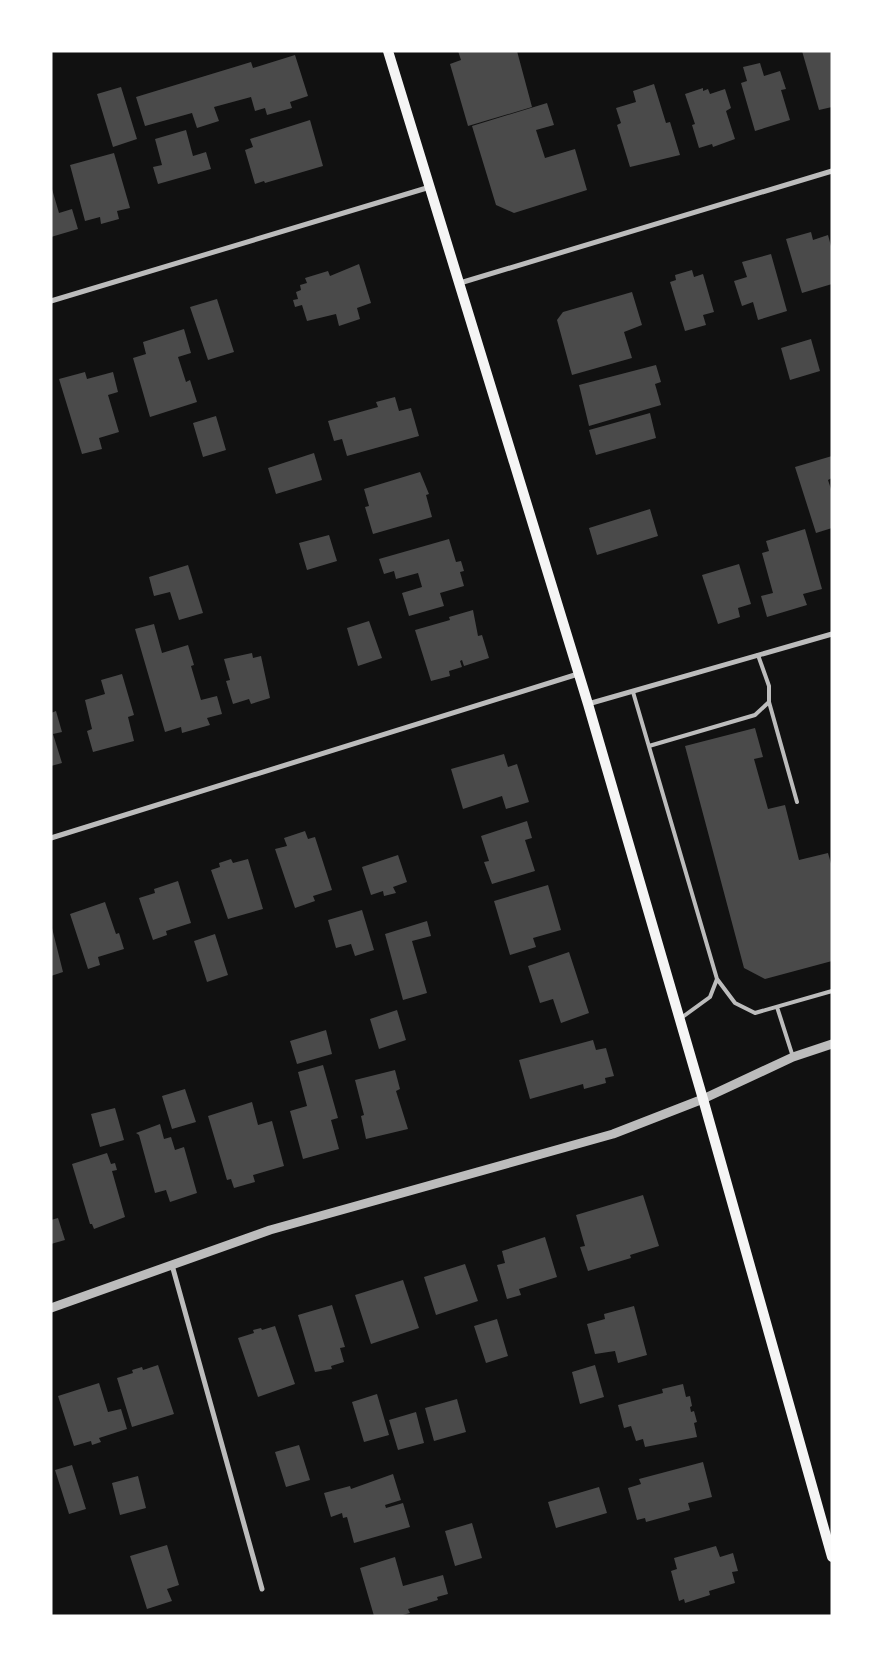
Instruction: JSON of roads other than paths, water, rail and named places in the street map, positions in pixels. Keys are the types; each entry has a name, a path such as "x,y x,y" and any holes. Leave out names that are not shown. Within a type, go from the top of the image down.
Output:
{"main road":[{"path":"388,51 588,704 703,1099 832,1557"}],"street":[{"path":"459,283 832,171"},
{"path":"51,301 430,186"},
{"path":"588,704 832,634"},
{"path":"51,838 578,674"},
{"path":"51,1308 270,1230 612,1134 703,1099 793,1057 832,1044"},
{"path":"172,1265 262,1588"}],"lane":[{"path":"758,655 768,686 769,702 797,802"},
{"path":"633,692 717,979 735,1002 755,1013 832,991"},
{"path":"649,746 755,715 769,702"},
{"path":"680,1020 710,997 717,979"},
{"path":"777,1007 793,1057"}]}
